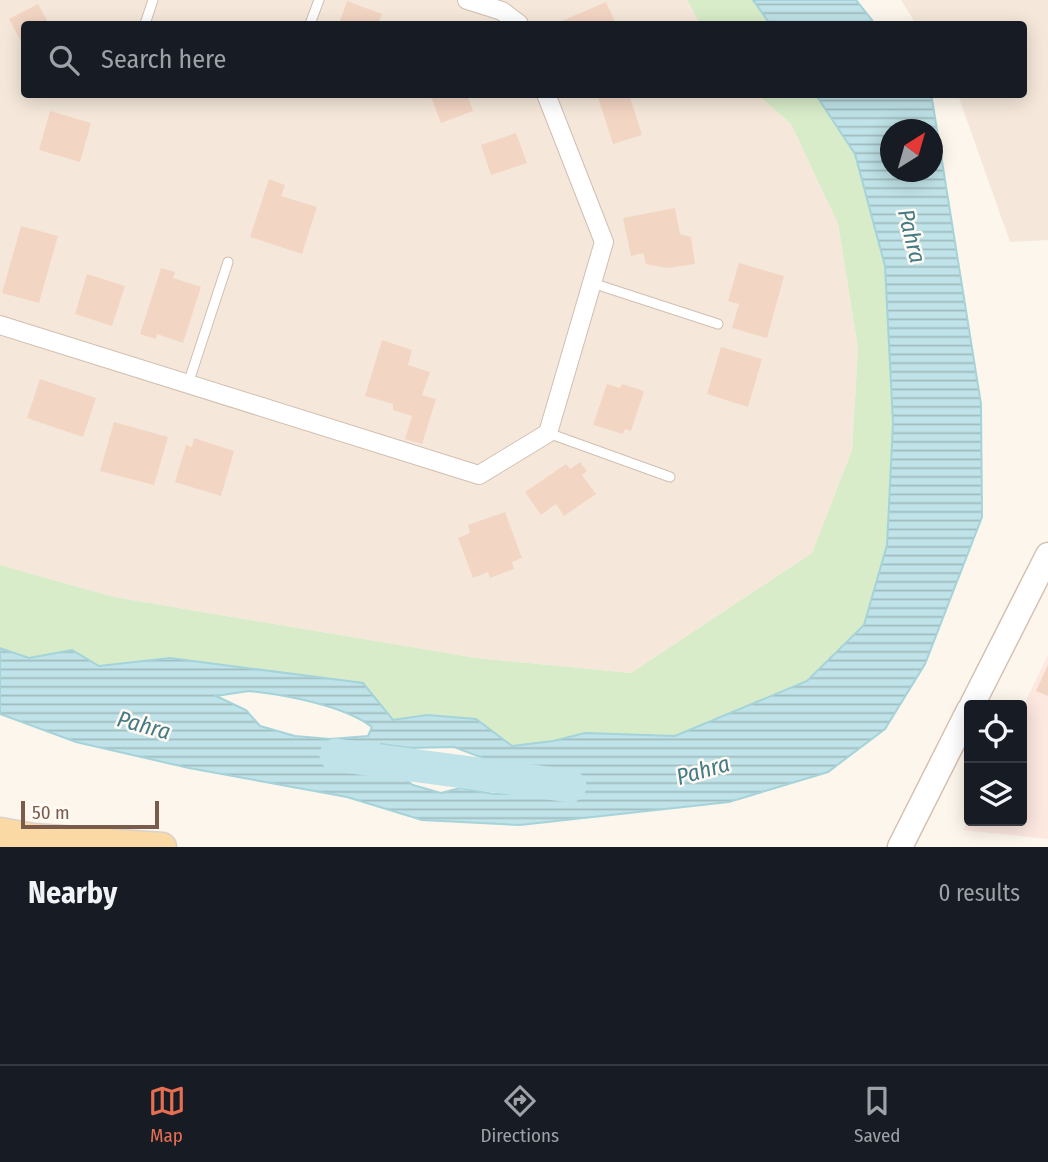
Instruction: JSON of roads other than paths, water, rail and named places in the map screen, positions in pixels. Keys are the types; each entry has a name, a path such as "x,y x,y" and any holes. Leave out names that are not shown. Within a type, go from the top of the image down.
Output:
{"main road":[{"path":"975,700 1048,555"},
{"path":"900,847 964,720"},
{"path":"0,832 33,838 162,847"}],"street":[{"path":"479,2 502,11 515,21"},
{"path":"0,325 479,475 548,433 604,242 549,98"}],"lane":[{"path":"146,21 153,0"},
{"path":"311,21 319,0"},
{"path":"188,384 228,262"},
{"path":"592,283 718,324"},
{"path":"548,433 670,477"}],"water":[{"path":"753,0 856,0 873,21 768,21"},
{"path":"818,98 932,99 935,119 880,119 880,182 943,182 943,167 981,404 982,517 925,664 885,729 828,772 729,802 520,825 422,820 347,797 189,768 76,742 0,714 0,648 29,658 72,650 99,666 170,658 363,683 393,720 427,715 476,719 512,746 553,741 585,733 675,736 807,681 864,625 887,545 893,423 885,266 855,154","holes":["249,691 296,698 360,719 372,727 368,736 330,739 295,736 260,726 246,710 216,696","381,744 411,748 454,747 512,769 542,794 494,794 460,788 441,793 413,785 399,775 381,772"]}],"waterway":[{"name":"Pahra","path":"336,755 570,786"}]}
